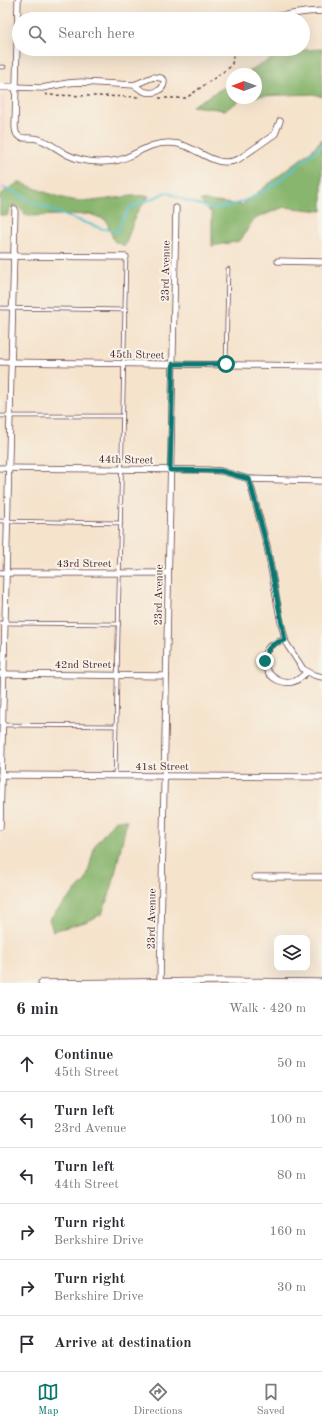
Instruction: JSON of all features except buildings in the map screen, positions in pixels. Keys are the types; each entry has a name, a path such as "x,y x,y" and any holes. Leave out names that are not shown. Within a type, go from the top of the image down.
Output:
{"street":[{"path":"18,0 18,12"},
{"path":"306,12 322,11"},
{"path":"17,56 15,133 17,136 40,139 70,156 88,161 104,162 120,160 151,146 170,142 183,144 212,160 223,163 234,162 274,134 280,121"},
{"path":"0,87 42,88 81,82 134,85 157,77 164,80 164,84 160,90 150,92 142,90 134,85"},
{"name":"23rd Avenue","path":"160,982 176,208"},
{"path":"0,827 3,573 8,521 15,209"},
{"path":"0,256 126,257"},
{"path":"278,261 322,262"},
{"name":"45th Street","path":"0,362 322,366"},
{"name":"44th Street","path":"0,468 221,471 249,479 322,481"},
{"path":"249,479 267,546 285,640 288,648 307,672 322,677"},
{"name":"43rd Street","path":"3,573 168,574"},
{"path":"285,640 273,644 266,651 265,661 268,672 272,678 287,683 298,680 307,672"},
{"name":"42nd Street","path":"2,674 117,674 166,676"},
{"name":"41st Street","path":"1,776 322,777"},
{"path":"255,877 322,877"},
{"path":"41,983 322,982"}],"lane":[{"path":"115,777 126,257"},
{"path":"226,364 228,269"},
{"path":"0,308 126,310"},
{"path":"0,416 123,416"},
{"path":"0,521 121,523"},
{"path":"2,623 119,624"},
{"path":"2,725 116,726"}],"shaded area":[{"path":"0,97 5,97 2,180 7,204 0,203"}],"green space":[{"path":"322,49 322,97 314,94 262,96 262,68 254,68 277,56 310,56 310,50"},
{"path":"226,86 226,104 234,104 225,110 192,106"},
{"path":"322,139 322,211 284,207 254,219 240,241 212,246 212,214 200,200 242,205 312,150"},
{"path":"19,182 65,199 81,201 132,196 149,196 136,214 125,246 114,241 106,220 90,214 27,216 16,205 10,207 7,216 0,215 0,195"},
{"path":"115,820 127,820 112,887 102,914 85,922 53,931 49,919 86,880 95,845"}],"waterway":[{"path":"4,188 61,214 103,229 118,231 121,222 130,207 166,192 187,201 214,209 236,204 258,195 278,182 322,145"}],"route":[{"path":"226,364 173,364 170,470 221,471 249,479 267,546 285,640 269,647 266,651 265,661"}]}
